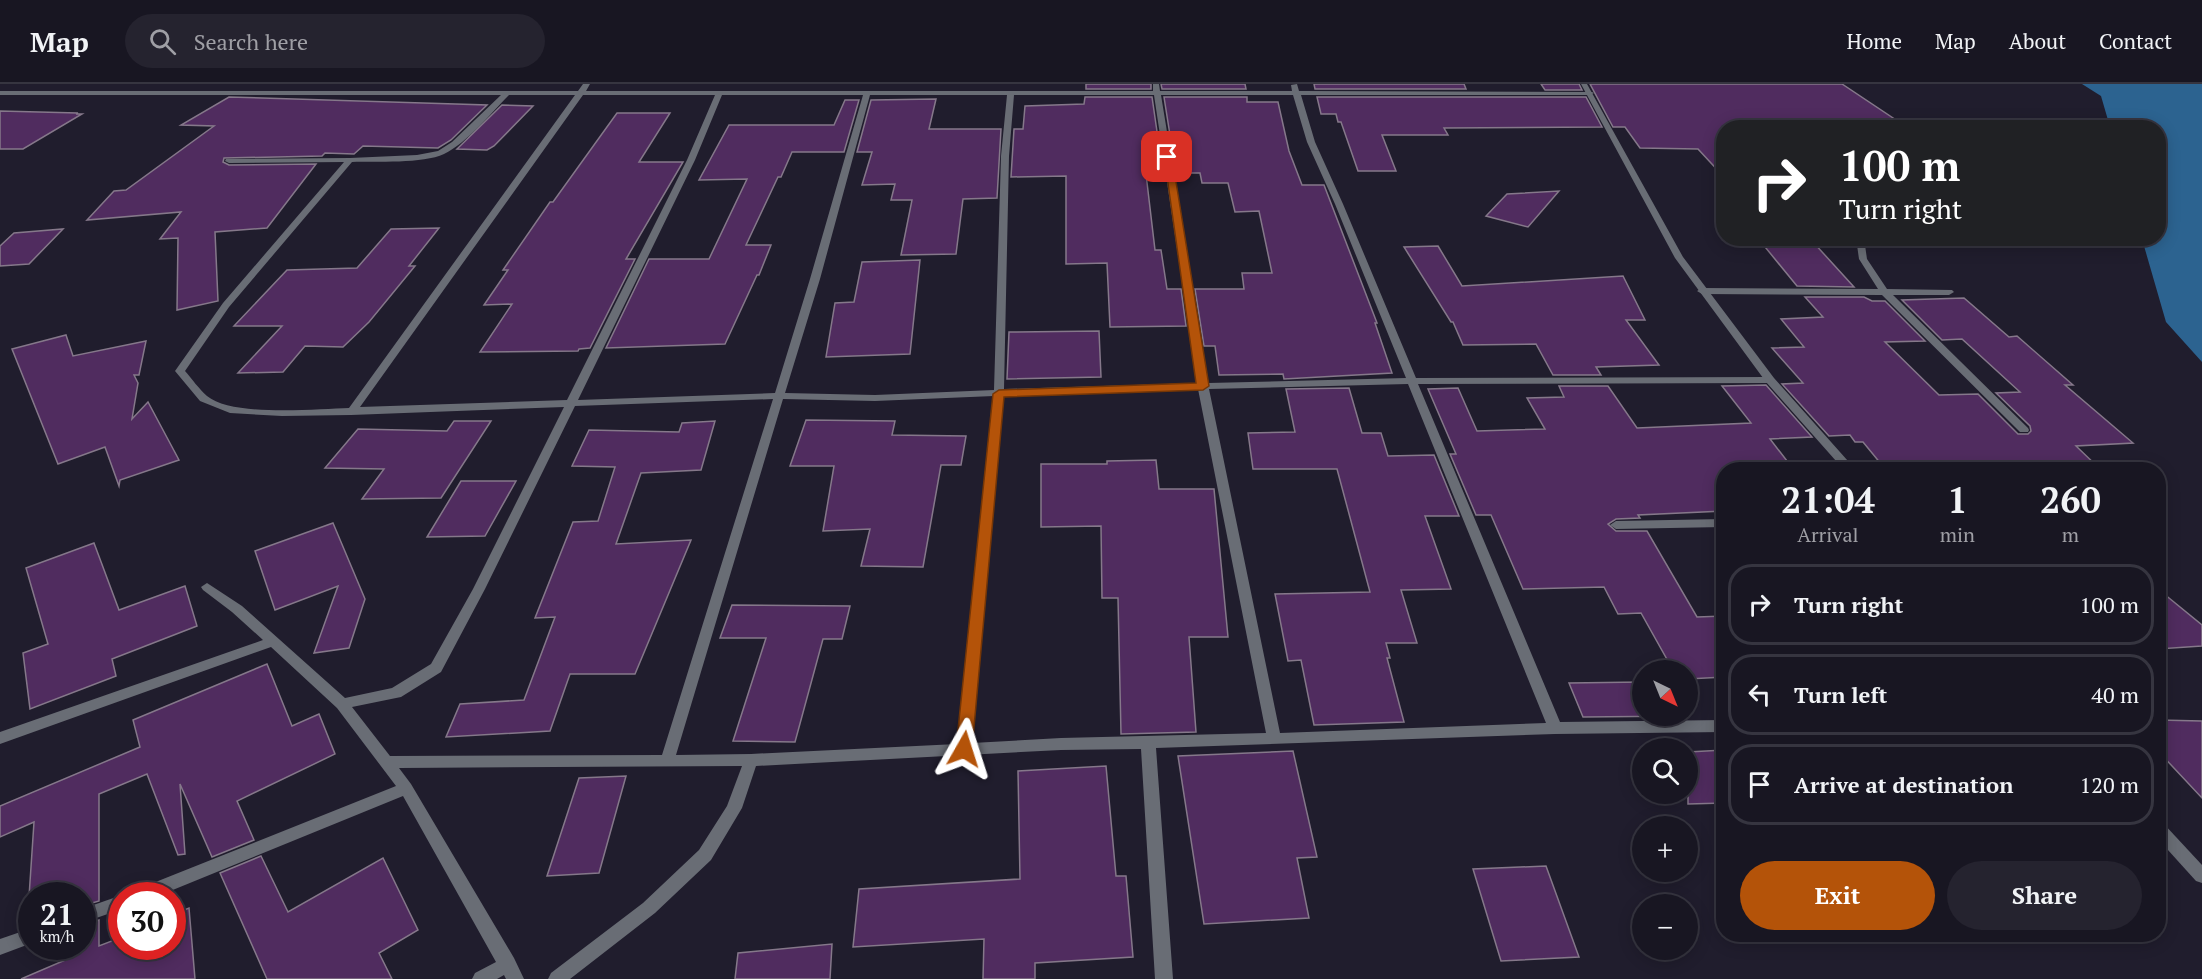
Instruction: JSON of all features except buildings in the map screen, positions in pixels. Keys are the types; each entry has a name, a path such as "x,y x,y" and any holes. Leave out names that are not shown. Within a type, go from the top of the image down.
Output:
{"street":[{"path":"295,94 308,84"},
{"path":"433,94 444,84"},
{"path":"351,412 588,84"},
{"path":"1584,84 1679,258 1770,380 1844,462"},
{"path":"0,93 1011,93 1157,88 1590,93"},
{"path":"1157,88 1203,386 1274,737"},
{"path":"1295,88 1311,142 1340,204 1556,728"},
{"path":"342,704 396,693 436,668 479,589 691,160 720,92"},
{"path":"667,761 815,279 867,93"},
{"path":"964,749 999,394 1005,156 1011,93"},
{"path":"230,161 350,160 417,157 440,153 455,144 507,94"},
{"path":"350,160 226,305 180,371 204,399 230,410 282,413 779,396 875,398 1414,381 1770,380"},
{"path":"1861,246 1863,259 1884,291 2024,430"},
{"path":"1702,291 1949,292"},
{"path":"1616,525 1716,523"},
{"path":"207,587 237,609 342,704 389,762 512,971 481,979"},
{"path":"0,738 271,642"},
{"path":"389,762 751,760 1061,744 1148,744 1274,737 1556,728 1716,726"},
{"path":"1148,744 1164,979"},
{"path":"557,979 649,908 705,855 734,808 751,760"},
{"path":"174,882 406,788"},
{"path":"2166,837 2202,876"},
{"path":"0,947 18,940"}],"water":[{"path":"2082,84 2202,84 2202,362 2166,322 2144,246 2166,246 2166,120 2108,120 2101,96"}],"route":[{"path":"964,749 999,394 1203,386 1167,157"}]}
